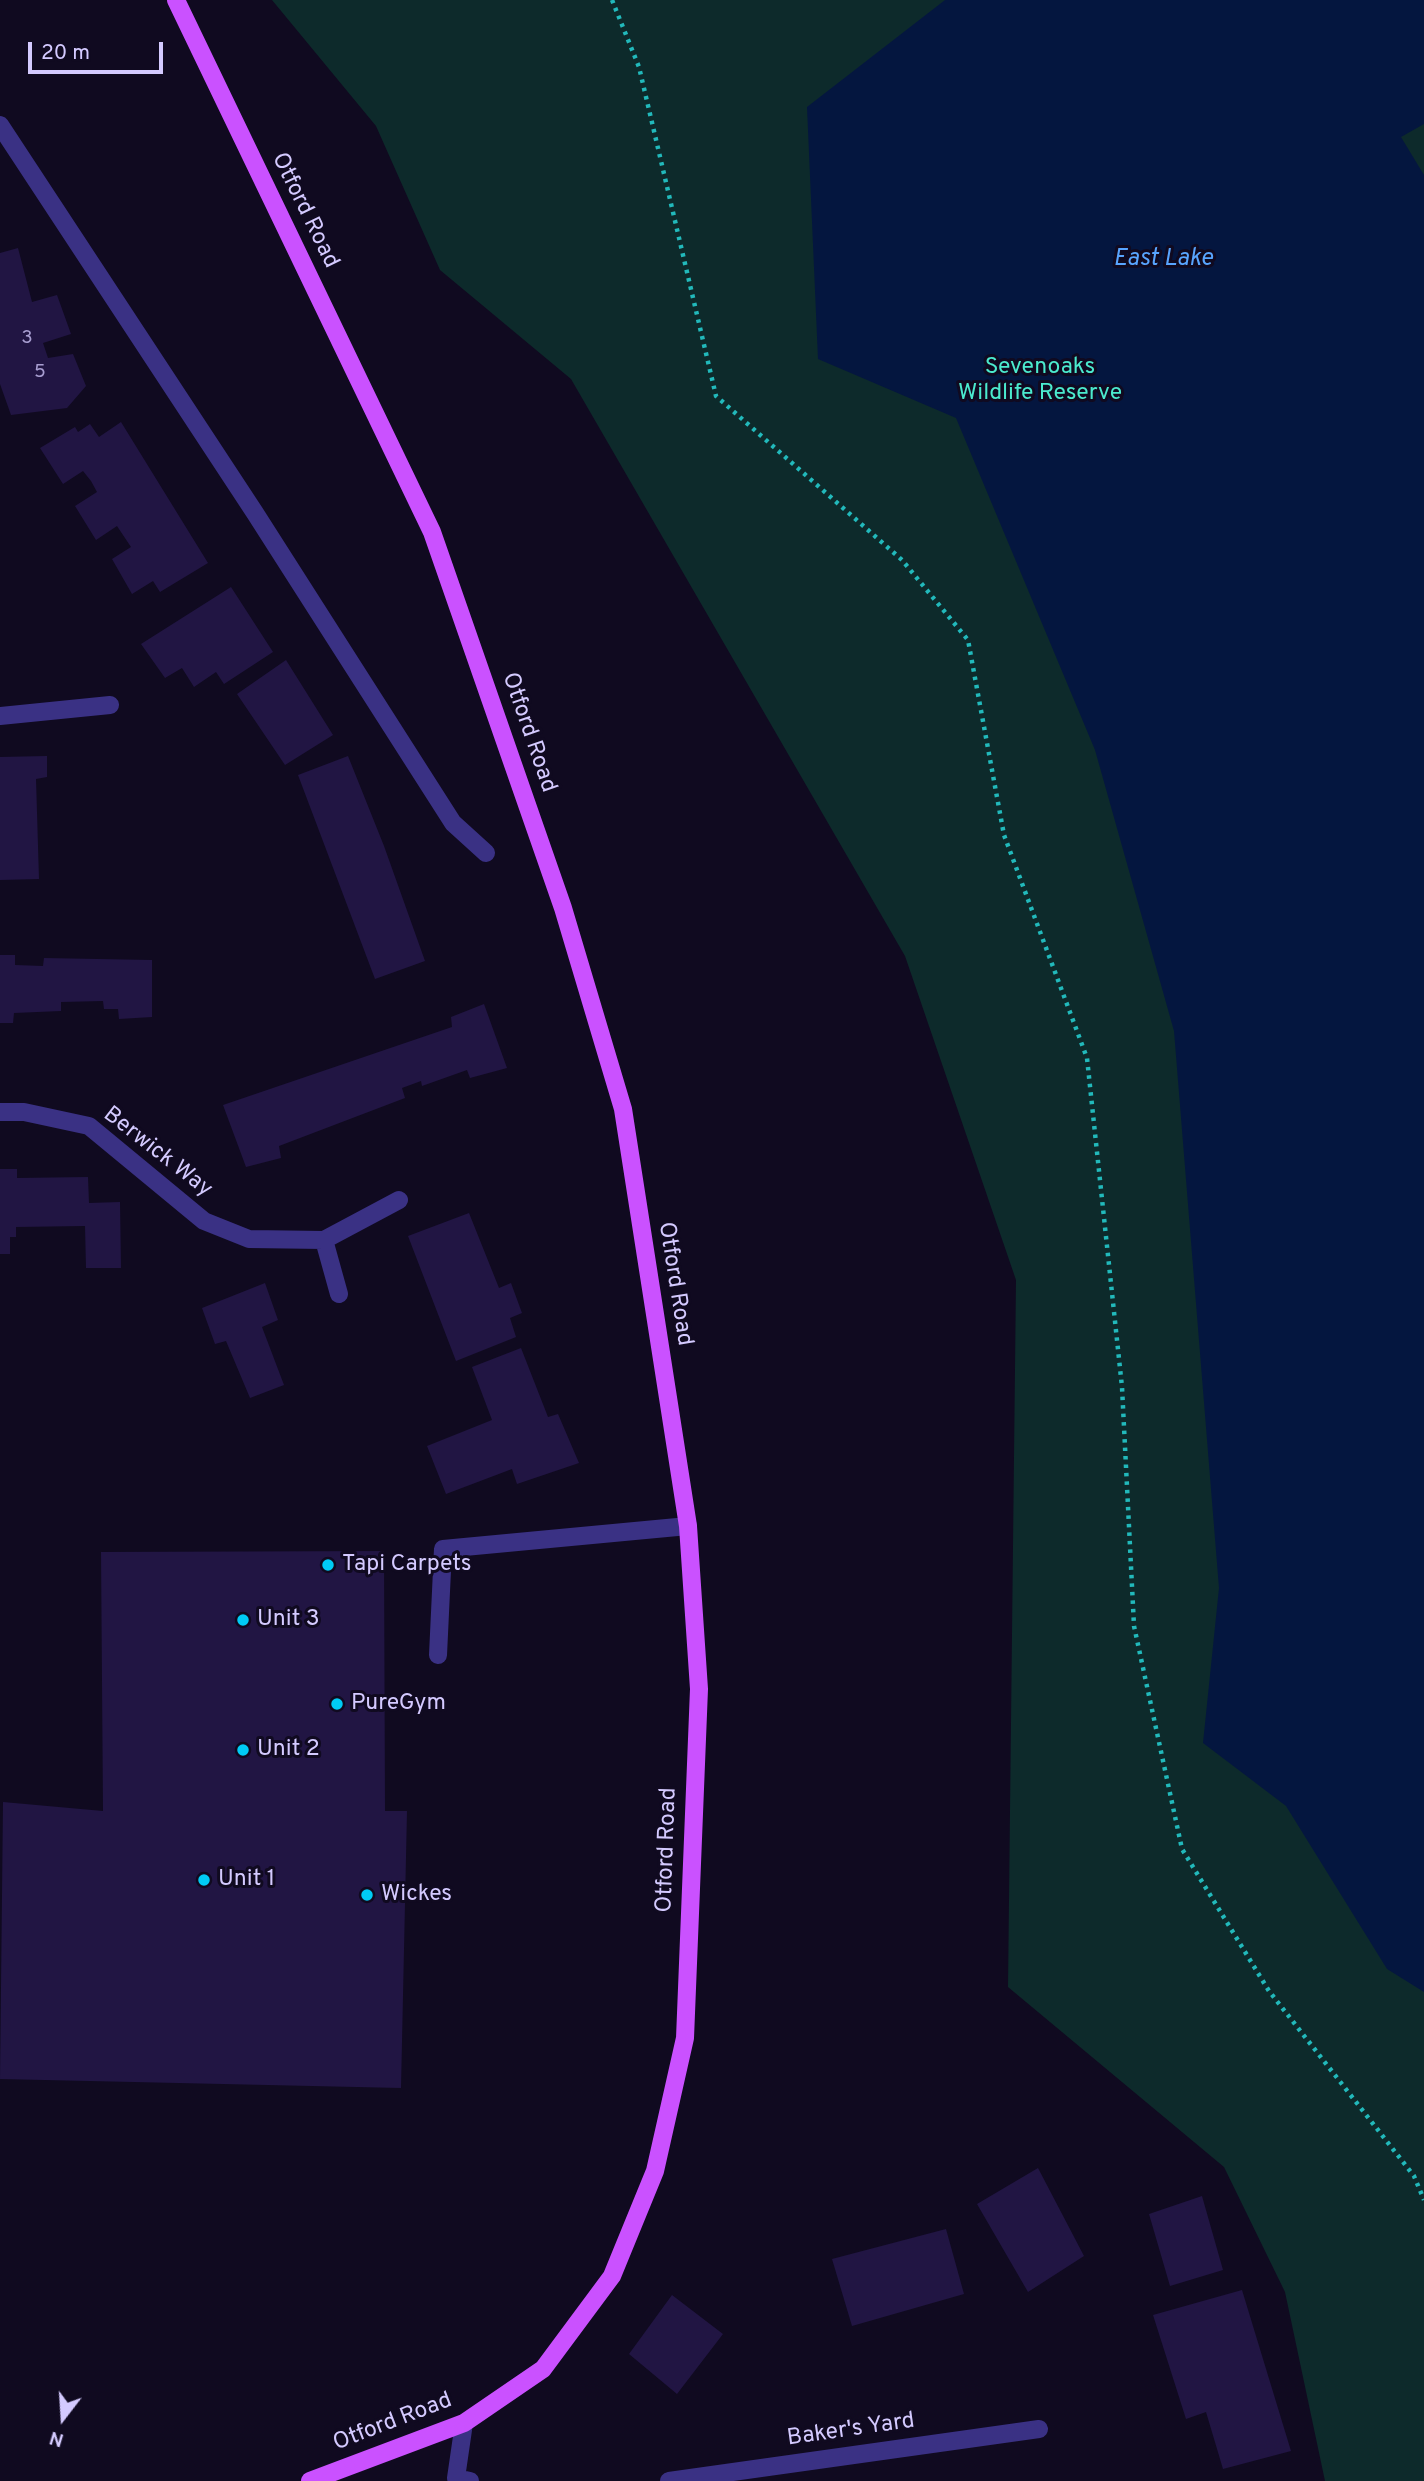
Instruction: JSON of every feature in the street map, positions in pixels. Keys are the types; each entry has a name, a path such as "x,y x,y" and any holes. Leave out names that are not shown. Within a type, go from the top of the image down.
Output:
{"main road":[{"name":"Otford Road","path":"176,0 432,532 563,908 623,1109 688,1526 699,1689 685,2038 655,2171 612,2276 543,2369 464,2423 310,2481"}],"street":[{"path":"0,125 255,513 453,823 486,853"},
{"path":"0,716 110,705"},
{"name":"Berwick Way","path":"0,1112 24,1112 89,1126 204,1221 249,1239 324,1240 399,1200"},
{"path":"324,1240 339,1294"},
{"path":"438,1655 443,1549 688,1526"},
{"path":"464,2423 456,2478 470,2481"},
{"name":"Baker's Yard","path":"669,2481 1039,2429"}],"path":[{"path":"612,0 639,66 716,397 902,560 968,640 1004,835 1087,1058 1122,1387 1134,1626 1182,1849 1269,1991 1414,2176 1424,2200"}],"green space":[{"name":"Sevenoaks Wildlife Reserve","path":"272,0 1424,0 1424,2481 1325,2481 1285,2292 1224,2167 1008,1987 1016,1280 905,956 571,379 440,270 376,126"}],"water":[{"name":"East Lake","path":"945,0 1424,0 1424,124 1401,137 1424,175 1424,1992 1387,1969 1286,1806 1203,1743 1219,1588 1174,1031 1095,750 956,418 818,359 807,107"}],"building":[{"path":"18,248 32,302 57,295 71,334 43,343 48,358 73,354 86,386 67,408 11,415 0,384 0,253"},
{"path":"121,422 208,563 160,592 153,581 132,594 112,559 131,547 117,526 96,540 75,506 97,492 91,481 83,471 63,484 40,448 75,427 78,432 90,424 99,437"},
{"path":"231,587 273,652 224,684 216,672 194,687 182,668 165,678 141,644"},
{"path":"286,660 333,735 285,765 237,694"},
{"path":"47,756 47,777 36,779 39,879 0,880 0,757"},
{"path":"348,756 425,961 375,979 298,775"},
{"path":"0,955 15,955 15,965 43,966 44,958 152,960 152,1017 119,1019 118,1009 104,1009 103,1001 61,1002 61,1011 14,1013 13,1023 0,1023"},
{"path":"484,1004 507,1068 470,1078 467,1070 422,1086 421,1081 402,1088 405,1098 279,1146 281,1158 246,1167 223,1105 452,1027 451,1017"},
{"path":"0,1169 17,1169 17,1178 88,1177 89,1203 120,1202 121,1268 86,1268 85,1226 16,1227 16,1237 10,1237 10,1254 0,1254"},
{"path":"469,1213 499,1288 511,1283 522,1313 510,1318 516,1337 456,1361 408,1236"},
{"path":"265,1283 278,1320 262,1327 284,1385 250,1398 226,1341 215,1344 202,1308"},
{"path":"521,1348 548,1417 558,1414 579,1463 517,1484 512,1469 446,1494 427,1446 492,1420 472,1367"},
{"name":"Unit 1","path":"384,1551 385,1811 407,1811 401,2088 0,2079 3,1802 103,1811 101,1552"},
{"path":"1038,2168 1084,2256 1028,2292 977,2204"},
{"path":"1202,2196 1223,2270 1170,2286 1149,2214"},
{"path":"946,2229 964,2294 852,2326 832,2259"},
{"path":"1242,2290 1291,2451 1223,2469 1206,2412 1186,2419 1153,2315"},
{"path":"672,2295 723,2334 677,2394 629,2354"}],"place":[{"name":"Tapi Carpets","path":"328,1565"},
{"name":"Unit 3","path":"243,1620"},
{"name":"PureGym","path":"337,1704"},
{"name":"Unit 2","path":"243,1750"},
{"name":"Unit 1","path":"204,1880"},
{"name":"Wickes","path":"367,1895"}]}
